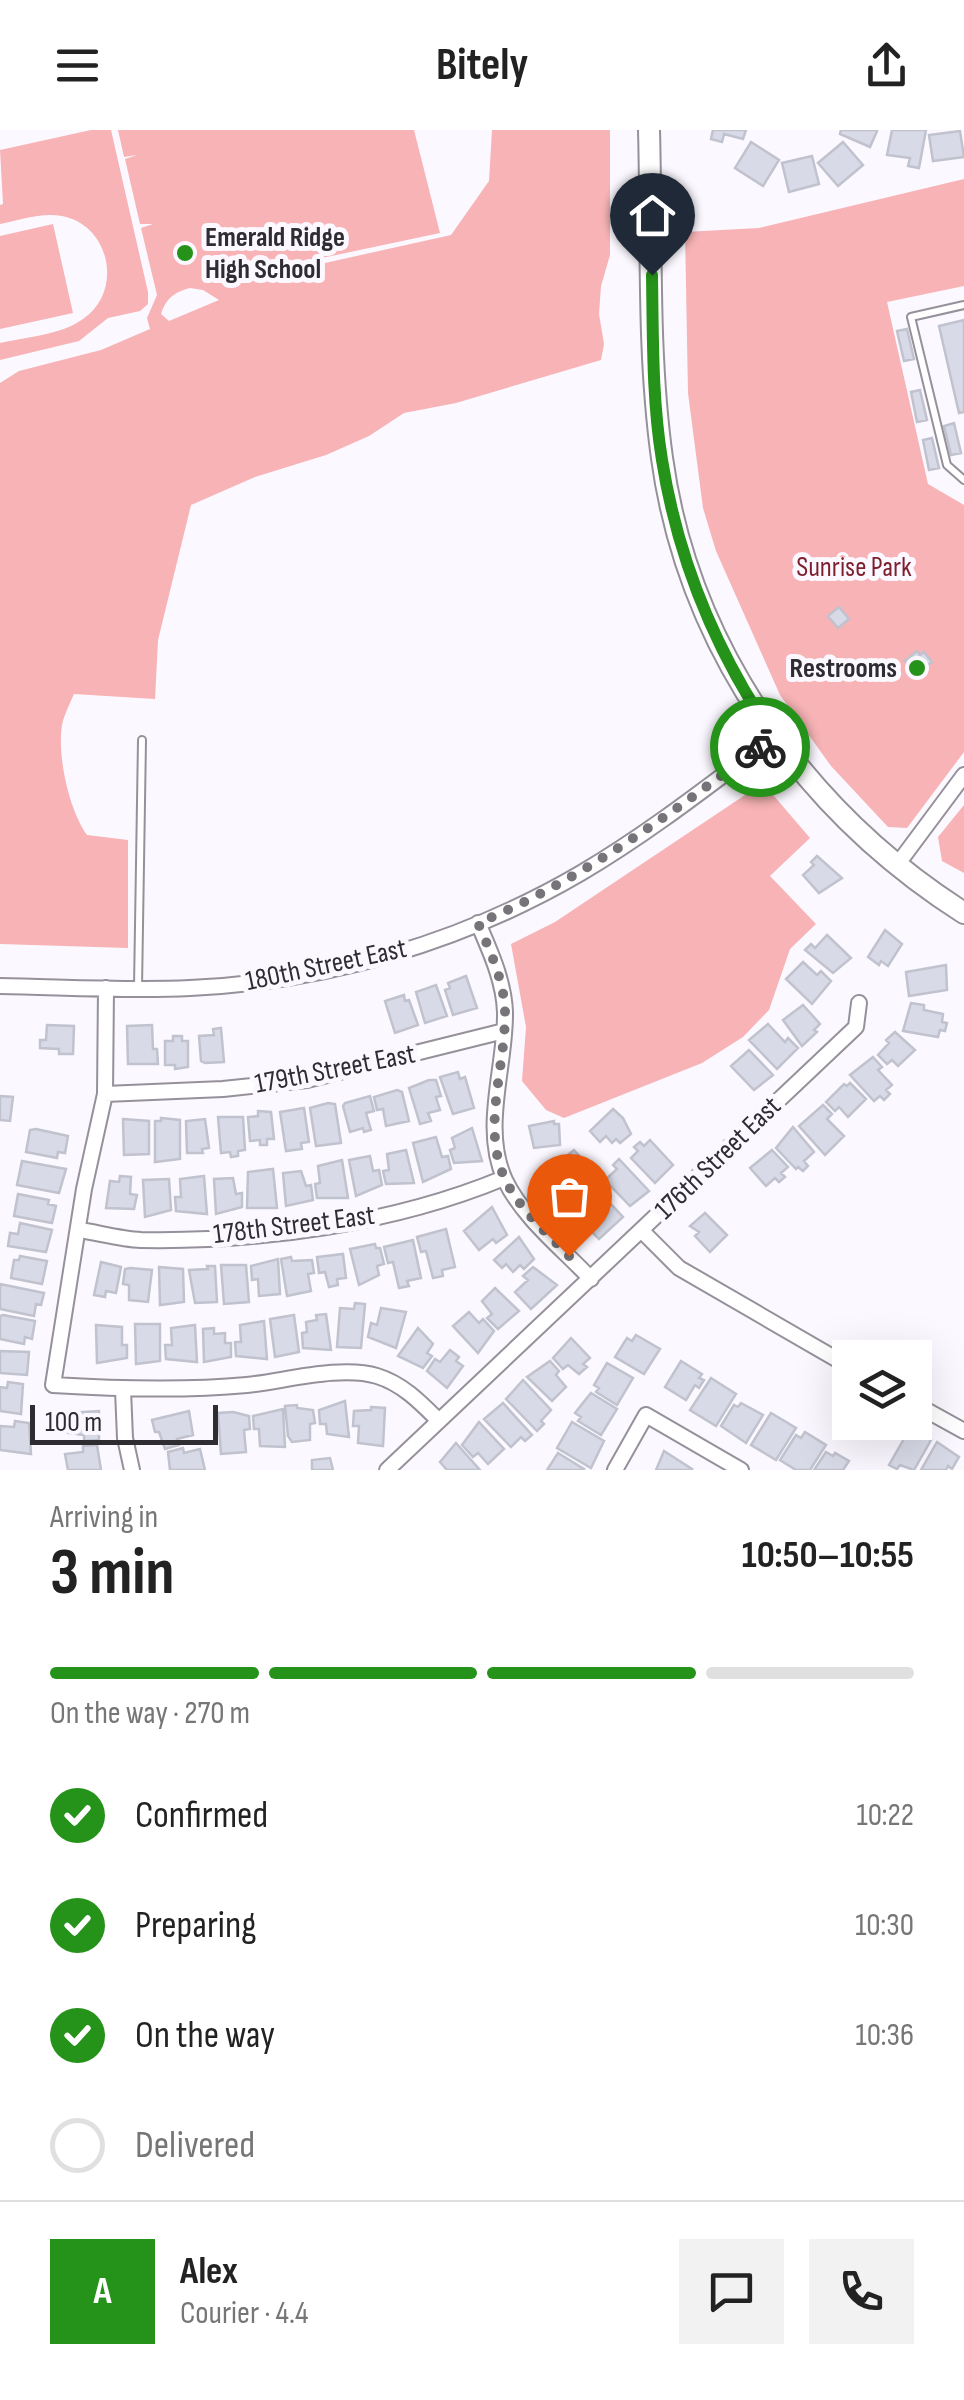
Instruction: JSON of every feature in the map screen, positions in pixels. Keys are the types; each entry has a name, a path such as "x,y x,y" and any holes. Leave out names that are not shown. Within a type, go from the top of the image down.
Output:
{"street":[{"path":"649,130 654,381 662,459 688,566 710,625 774,737 822,795 897,865 964,913"},
{"name":"180th Street East","path":"0,986 138,989 257,982 346,967 400,952 528,902 626,845 774,737"},
{"path":"897,865 964,775"},
{"path":"478,923 498,975 505,1008 494,1128 504,1178 526,1210 591,1279"},
{"path":"106,988 105,1094 84,1188 53,1385 124,1390 244,1386 358,1371 380,1376 410,1392 439,1421"},
{"name":"176th Street East","path":"387,1470 856,1027 860,1003"},
{"name":"179th Street East","path":"105,1094 223,1090 307,1080 504,1030"},
{"name":"178th Street East","path":"80,1230 138,1240 270,1234 462,1196 504,1178"},
{"path":"642,1231 679,1268 832,1356"},
{"path":"124,1390 125,1438 132,1470"},
{"path":"932,1414 964,1432"},
{"path":"615,1470 646,1416 741,1470"}],"lane":[{"path":"964,305 911,318 947,465 964,480"},
{"path":"138,989 142,740"}],"green space":[{"path":"91,130 111,130 148,304 140,311 108,318 79,341 0,360 0,343 54,332 83,319 96,307 107,276 101,245 78,222 47,215 0,224 0,150"},
{"path":"118,130 414,130 440,233 303,262 286,260 289,271 451,235 489,181 492,130 610,130 610,255 601,286 599,314 604,344 601,360 456,403 404,413 369,436 326,455 255,477 191,505 158,640 155,699 74,694 62,725 63,767 70,797 87,835 128,840 128,948 0,944 0,383 19,371 101,350 150,329 147,318 157,295 141,228 153,224 140,224 125,159 137,155 124,157","holes":["190,288 203,290 219,300 169,321 161,314 176,294"]},
{"name":"Sunrise Park","path":"964,179 964,286 887,302 928,484 964,505 964,752 907,828 888,827 831,766 780,695 716,551 703,508 688,393 685,232 759,228"},
{"path":"53,224 73,313 0,329 0,236"},
{"path":"757,787 768,789 810,838 770,876 816,924 790,949 769,1010 743,1037 702,1063 564,1118 546,1110 522,1081 526,1027 511,944 555,922"},
{"path":"964,805 964,873 942,861 938,837"}],"building":[{"path":"713,130 746,130 743,139 724,134 722,142 711,139"},
{"path":"841,130 877,131 870,147 840,134"},
{"path":"892,130 926,130 919,168 908,166 910,158 887,155"},
{"path":"960,131 964,157 933,161 929,135"},
{"path":"751,142 779,160 763,186 735,168"},
{"path":"843,142 863,165 838,186 818,163"},
{"path":"812,156 819,184 789,192 782,163"},
{"path":"964,320 964,412 959,413 939,326"},
{"path":"907,329 914,359 904,361 897,331"},
{"path":"920,390 927,420 917,422 911,392"},
{"path":"954,423 961,453 951,455 944,426"},
{"path":"932,438 939,468 929,470 923,440"},
{"path":"839,607 849,619 838,628 828,616"},
{"name":"Restrooms","path":"917,651 920,655 924,652 932,662 916,675 905,661"},
{"path":"817,856 842,878 819,893 803,875"},
{"path":"885,930 902,944 888,966 868,957"},
{"path":"827,935 851,958 833,973 805,950 811,944 815,948"},
{"path":"803,962 831,981 812,1004 786,979"},
{"path":"946,965 947,990 909,996 906,972"},
{"path":"466,976 477,1008 453,1015 445,990 450,988 448,983"},
{"path":"436,985 447,1016 425,1023 416,992"},
{"path":"404,995 418,1025 395,1033 385,1001"},
{"path":"911,1003 943,1014 945,1031 940,1030 938,1037 903,1031"},
{"path":"803,1005 820,1024 802,1046 783,1020"},
{"path":"768,1024 785,1042 788,1038 798,1048 777,1069 749,1040"},
{"path":"47,1025 74,1026 73,1054 40,1048 40,1040 46,1040"},
{"path":"152,1025 158,1064 128,1064 127,1026"},
{"path":"221,1028 224,1062 201,1061 199,1036 214,1035 213,1029"},
{"path":"895,1032 915,1050 898,1066 892,1060 887,1064 878,1055"},
{"path":"173,1036 188,1041 188,1067 175,1069 175,1065 165,1065 165,1041 173,1041"},
{"path":"749,1050 773,1075 754,1090 731,1066"},
{"path":"873,1057 882,1067 878,1070 892,1085 884,1100 880,1096 874,1101 850,1075"},
{"path":"458,1072 460,1079 465,1077 474,1108 453,1114 440,1077"},
{"path":"436,1080 440,1110 428,1113 431,1121 420,1124 409,1088"},
{"path":"850,1083 866,1099 848,1117 839,1107 835,1111 826,1102"},
{"path":"402,1092 409,1121 386,1126 383,1109 377,1110 374,1097"},
{"path":"0,1096 13,1097 10,1121 0,1120"},
{"path":"370,1096 374,1111 366,1113 371,1130 350,1132 343,1106"},
{"path":"335,1104 341,1143 316,1146 310,1108"},
{"path":"823,1105 832,1114 827,1119 844,1136 825,1155 799,1126"},
{"path":"304,1108 309,1142 301,1143 302,1149 286,1151 280,1112"},
{"path":"613,1109 631,1134 620,1143 616,1139 612,1143 606,1136 600,1142 590,1131"},
{"path":"258,1111 271,1112 274,1139 267,1139 267,1145 260,1145 260,1140 250,1141 248,1117 258,1116"},
{"path":"218,1117 243,1117 245,1150 238,1151 238,1156 221,1153"},
{"path":"123,1119 149,1121 149,1154 124,1155"},
{"path":"205,1119 209,1148 202,1149 203,1153 187,1153 186,1121"},
{"path":"180,1120 180,1159 155,1162 155,1121"},
{"path":"554,1121 559,1124 560,1145 534,1148 529,1126"},
{"path":"793,1127 814,1152 804,1161 808,1166 803,1171 796,1169 776,1148"},
{"path":"472,1128 482,1161 454,1163 452,1138"},
{"path":"30,1130 68,1136 65,1153 58,1152 57,1158 26,1152"},
{"path":"436,1137 442,1157 448,1156 451,1169 423,1182 413,1143"},
{"path":"650,1140 673,1165 655,1183 631,1158 638,1151 634,1147 640,1142 644,1146"},
{"path":"406,1150 414,1183 386,1184 383,1171 389,1170 387,1154"},
{"path":"574,1150 582,1159 577,1163 585,1172 557,1192 545,1174"},
{"path":"772,1150 788,1167 781,1173 785,1177 779,1182 775,1178 766,1186 750,1168"},
{"path":"370,1156 382,1185 356,1196 349,1160"},
{"path":"619,1159 649,1191 630,1206 605,1180 617,1169 613,1165"},
{"path":"342,1160 348,1198 317,1198 318,1166"},
{"path":"22,1161 66,1169 59,1193 17,1185"},
{"path":"273,1169 277,1208 247,1208 248,1172"},
{"path":"301,1171 306,1186 311,1185 313,1200 286,1206 283,1173"},
{"path":"120,1176 131,1177 130,1194 137,1195 134,1209 106,1208 110,1181 119,1182"},
{"path":"204,1176 207,1214 176,1211 175,1197 181,1197 180,1179"},
{"path":"233,1178 236,1194 242,1193 242,1207 216,1214 214,1179"},
{"path":"169,1179 171,1210 145,1217 143,1180"},
{"path":"587,1182 601,1201 581,1219 574,1211 577,1208 571,1209 565,1202"},
{"path":"18,1194 49,1200 48,1204 56,1206 52,1223 14,1216"},
{"path":"609,1202 623,1217 599,1239 584,1224"},
{"path":"492,1207 507,1235 496,1243 493,1239 479,1250 464,1231"},
{"path":"705,1213 727,1235 710,1252 695,1236 699,1232 690,1226"},
{"path":"20,1223 52,1230 46,1252 8,1246 10,1233 18,1234"},
{"path":"446,1229 455,1267 442,1270 443,1276 433,1278 426,1251 421,1252 417,1237"},
{"path":"519,1237 534,1259 524,1269 520,1265 513,1272 506,1264 502,1268 494,1260"},
{"path":"413,1240 421,1278 407,1281 409,1286 399,1288 393,1262 388,1263 384,1247"},
{"path":"375,1244 384,1264 377,1266 379,1275 359,1285 350,1249"},
{"path":"343,1254 346,1278 337,1279 338,1285 329,1287 325,1272 319,1273 317,1257"},
{"path":"20,1256 47,1261 42,1284 11,1278 14,1260"},
{"path":"291,1257 292,1261 312,1260 314,1273 308,1274 311,1291 287,1296 281,1259"},
{"path":"278,1259 280,1294 259,1296 258,1279 252,1280 251,1266"},
{"path":"101,1262 121,1267 116,1293 106,1291 105,1297 94,1295"},
{"path":"221,1265 246,1265 249,1302 224,1304"},
{"path":"207,1266 215,1266 217,1302 195,1303 189,1270 208,1269"},
{"path":"159,1267 183,1269 184,1302 160,1305"},
{"path":"533,1267 557,1285 531,1309 515,1292 528,1280 523,1276"},
{"path":"125,1269 152,1270 148,1302 129,1300 129,1285 123,1284"},
{"path":"0,1284 44,1293 34,1316 0,1309"},
{"path":"495,1288 519,1311 498,1329 487,1318 492,1314 482,1301"},
{"path":"355,1303 365,1304 361,1348 337,1347 340,1308 354,1309"},
{"path":"381,1308 406,1312 396,1348 368,1337 371,1323 377,1325"},
{"path":"469,1312 494,1331 478,1353 453,1326"},
{"path":"326,1314 331,1350 303,1348 306,1322"},
{"path":"3,1315 35,1321 32,1339 25,1337 24,1344 0,1339"},
{"path":"294,1315 299,1352 275,1357 270,1319"},
{"path":"264,1321 267,1359 236,1356 235,1342 241,1342 240,1325"},
{"path":"135,1324 160,1324 160,1361 136,1364"},
{"path":"96,1325 122,1327 127,1358 97,1363"},
{"path":"195,1325 197,1362 166,1359 165,1345 172,1345 171,1328"},
{"path":"214,1328 214,1334 225,1333 225,1343 231,1343 231,1357 204,1362 203,1329"},
{"path":"418,1328 433,1344 427,1353 432,1356 423,1368 398,1356"},
{"path":"636,1335 660,1349 644,1374 615,1357 627,1338 632,1341"},
{"path":"571,1338 590,1358 579,1374 568,1365 563,1369 553,1358"},
{"path":"450,1350 463,1366 447,1388 427,1371 435,1359 440,1362"},
{"path":"0,1351 29,1352 27,1375 0,1373"},
{"path":"550,1361 566,1387 552,1401 527,1377"},
{"path":"681,1361 702,1374 699,1378 704,1380 699,1388 695,1385 686,1400 665,1387"},
{"path":"607,1363 633,1378 617,1405 596,1392 599,1388 594,1385"},
{"path":"711,1378 736,1394 716,1426 690,1410"},
{"path":"523,1380 551,1410 537,1431 506,1399"},
{"path":"8,1382 23,1384 21,1414 0,1411 0,1387 7,1388"},
{"path":"591,1393 617,1409 601,1435 578,1421 581,1417 575,1413"},
{"path":"345,1401 349,1437 327,1434 326,1424 320,1424 319,1410"},
{"path":"503,1403 532,1435 525,1441 521,1437 511,1447 484,1419"},
{"path":"741,1403 763,1415 746,1443 721,1426 734,1405 738,1407"},
{"path":"285,1406 313,1410 315,1423 310,1424 310,1440 292,1442"},
{"path":"385,1408 383,1446 358,1443 359,1426 353,1426 354,1411"},
{"path":"283,1409 285,1447 260,1446 253,1416"},
{"path":"99,1411 99,1440 84,1441 84,1435 68,1433 67,1413"},
{"path":"189,1411 193,1435 177,1439 179,1445 165,1449 152,1420"},
{"path":"218,1413 249,1416 250,1429 244,1430 246,1452 221,1454"},
{"path":"771,1413 796,1428 776,1460 751,1445"},
{"path":"15,1421 29,1423 31,1454 0,1450 0,1426 14,1427"},
{"path":"479,1422 504,1449 488,1464 478,1453 473,1457 462,1445"},
{"path":"572,1422 604,1441 591,1468 557,1448"},
{"path":"805,1432 826,1445 810,1470 796,1470 780,1460 796,1435 801,1438"},
{"path":"903,1440 931,1440 914,1470 889,1465"},
{"path":"937,1442 959,1457 952,1469 948,1466 946,1470 921,1470"},
{"path":"456,1443 480,1470 447,1470 440,1462"},
{"path":"97,1445 101,1470 68,1470 65,1454"},
{"path":"183,1448 184,1453 200,1449 205,1470 170,1470 168,1452"},
{"path":"664,1451 692,1469 656,1470"},
{"path":"826,1452 849,1461 843,1470 814,1470"},
{"path":"558,1453 584,1469 547,1470"},
{"path":"330,1458 333,1470 312,1470 312,1460"}],"way so far":[{"path":"569,1256 526,1210 504,1178 494,1128 505,1008 498,975 478,923 580,874 760,747"}],"place":[{"name":"Emerald Ridge High School","path":"185,253"},
{"name":"Restrooms","path":"917,668"}],"route":[{"path":"652,275 654,381 662,459 673,514 710,625 774,737 760,747"}]}
